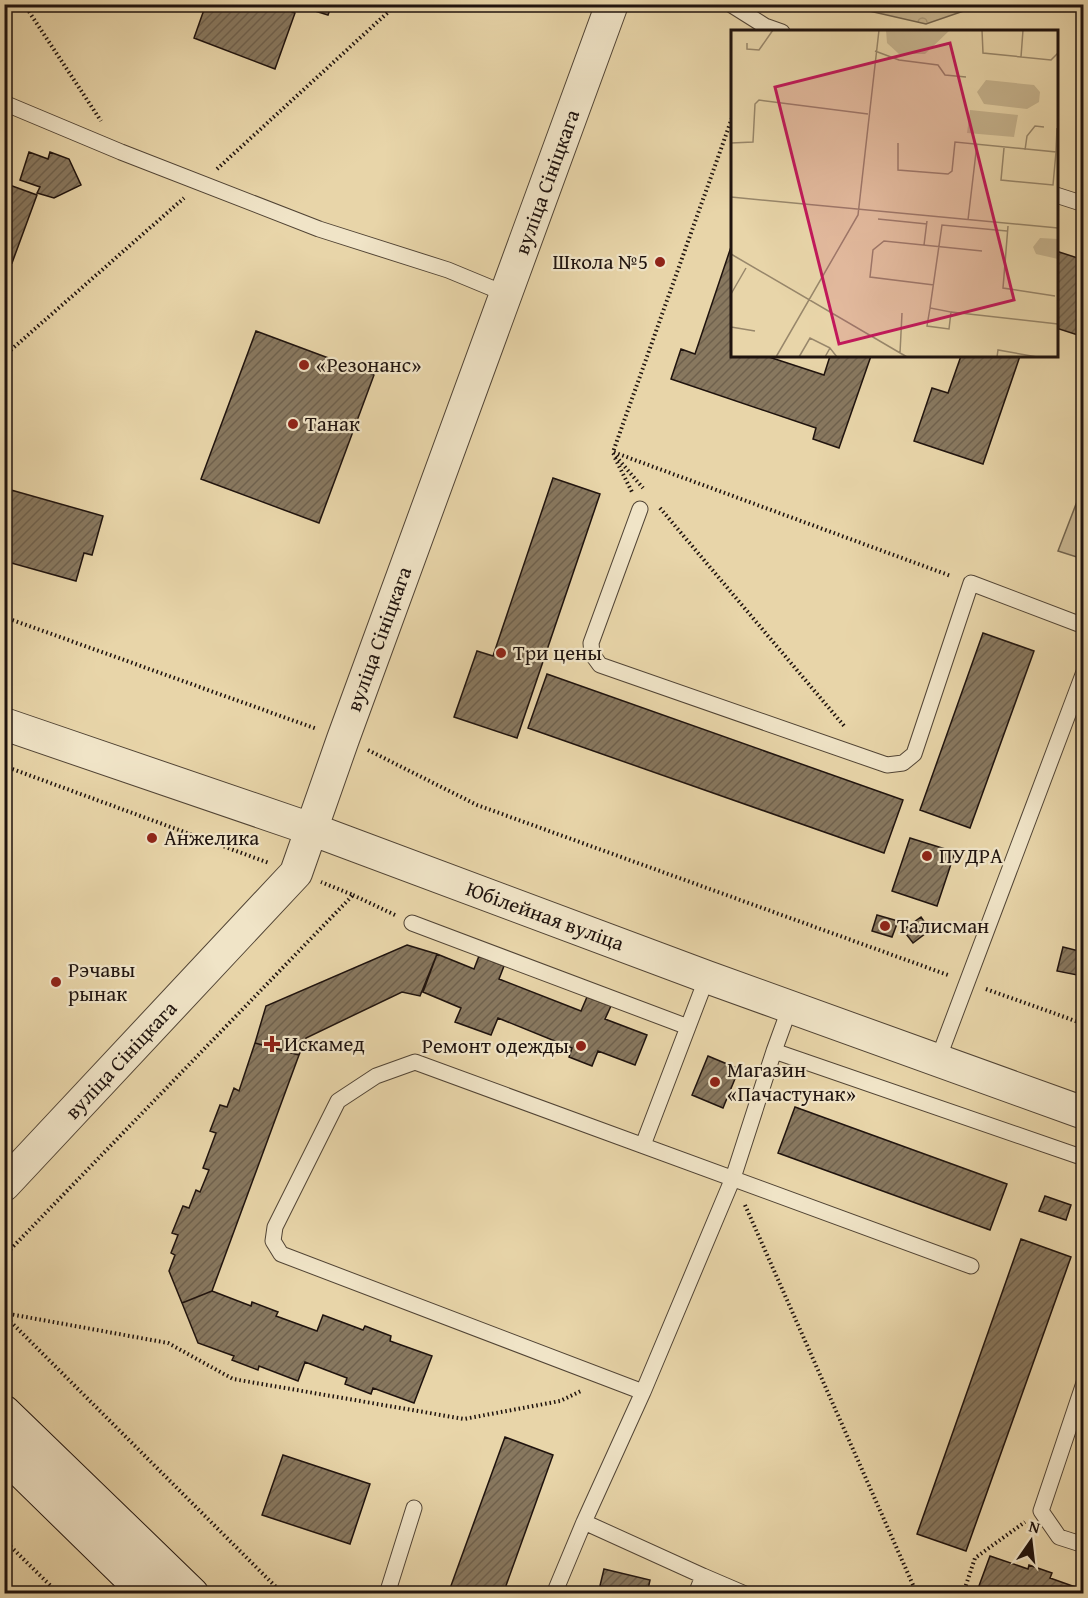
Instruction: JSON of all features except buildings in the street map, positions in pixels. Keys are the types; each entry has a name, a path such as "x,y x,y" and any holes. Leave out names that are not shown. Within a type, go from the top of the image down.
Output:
{"main road":[{"path":"4,1412 192,1593"},
{"path":"4,1454 147,1593"}],"street":[{"name":"вуліца Сініцкага","path":"4,1185 296,873 310,829 612,4"},
{"name":"Юбілейная вуліца","path":"4,724 310,829 937,1062 1083,1113"}],"lane":[{"path":"730,4 765,26 776,30"},
{"path":"4,103 319,230 448,270 506,294"},
{"path":"1058,196 1083,204"},
{"path":"640,509 591,644 592,654 600,665 887,765 903,763 914,754 971,583 1083,626"},
{"path":"937,1062 1083,672"},
{"path":"412,923 688,1027"},
{"path":"643,1145 707,977"},
{"path":"554,1593 643,1392 733,1178 790,1007"},
{"path":"774,1051 1083,1158"},
{"path":"643,1392 280,1254 273,1241 275,1227 338,1101 376,1076 415,1062 971,1266"},
{"path":"1083,1383 1041,1511 1059,1537 1083,1545"},
{"path":"387,1593 414,1508"},
{"path":"584,1522 745,1593"},
{"path":"696,1593 703,1576"}],"path":[{"path":"24,4 122,152"},
{"path":"640,509 613,452 731,121"},
{"path":"613,452 650,497"},
{"path":"613,452 971,583"},
{"path":"658,506 847,729"},
{"path":"4,616 343,739 394,761 477,805 1083,1024"},
{"path":"353,895 412,923"},
{"path":"733,1178 917,1593"},
{"path":"4,1314 168,1343 233,1379 464,1419 560,1401 606,1378"},
{"path":"4,1314 283,1593"},
{"path":"963,1593 975,1558 1041,1511"},
{"path":"4,1540 58,1593"}],"green space":[{"path":"843,5 981,5 926,24"},
{"path":"1083,486 1083,559 1058,551"}],"place":[{"name":"Школа №5","path":"660,262"},
{"name":"«Резонанс»","path":"304,365"},
{"name":"Танак","path":"293,424"},
{"name":"Три цены","path":"501,653"},
{"name":"Анжелика","path":"152,838"},
{"name":"ПУДРА","path":"927,856"},
{"name":"Талисман","path":"885,926"},
{"name":"Рэчавы рынак","path":"56,982"},
{"name":"Искамед","path":"272,1044"},
{"name":"Ремонт одежды","path":"581,1046"},
{"name":"Магазин «Пачастунак»","path":"715,1082"}]}
